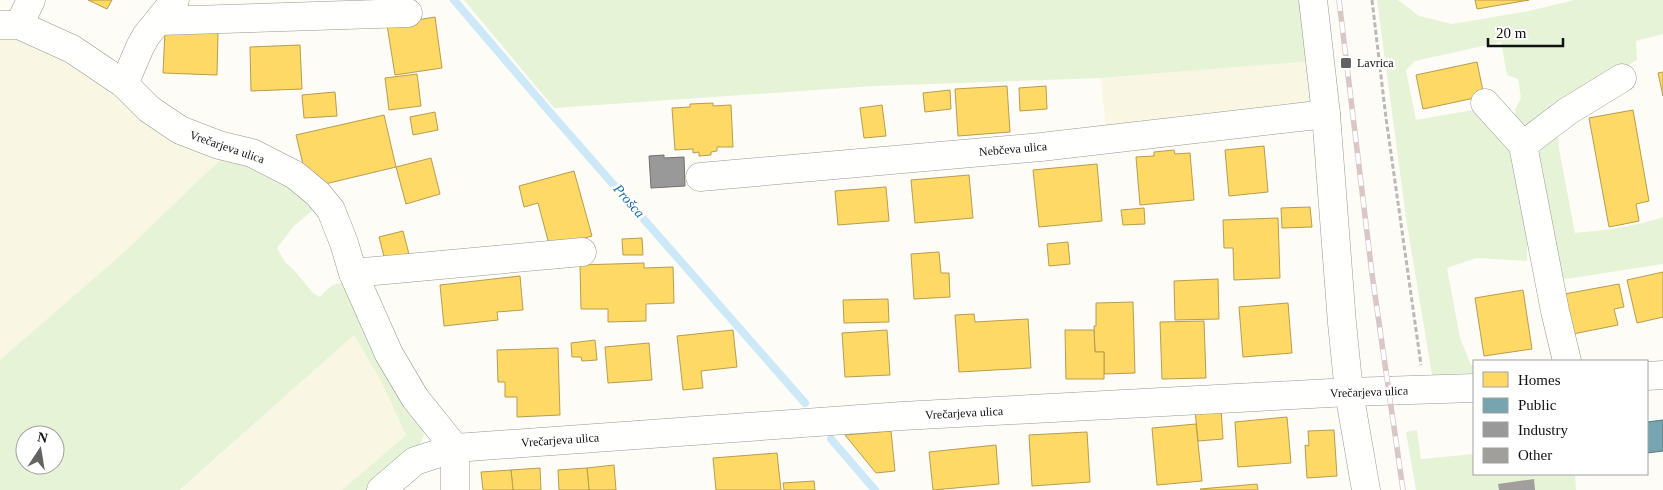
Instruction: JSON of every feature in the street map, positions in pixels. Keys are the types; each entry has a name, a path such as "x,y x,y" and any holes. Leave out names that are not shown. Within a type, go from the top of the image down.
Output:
{"street":[{"name":"Vrečarjeva ulica","path":"31,0 9,25 72,50 124,84 149,109 180,130 220,145 252,153 295,175 318,194 331,210 353,273 389,354 415,398 455,448"},
{"path":"1313,0 1326,114 1342,323 1350,392 1366,490"},
{"path":"124,84 146,36 167,10 408,13"},
{"path":"1523,145 1568,111 1622,78"},
{"path":"1485,103 1523,145 1555,311 1567,360"},
{"name":"Nebčeva ulica","path":"700,178 1041,147 1326,114"},
{"path":"353,273 582,252"},
{"path":"1648,376 1663,375"},
{"name":"Vrečarjeva ulica","path":"381,490 415,461 455,448 902,416 1350,392 1473,388"},
{"path":"455,448 455,490"}],"path":[{"path":"1372,0 1388,138 1425,390"}],"shaded area":[{"path":"0,32 53,49 225,155 123,253 0,360"},
{"path":"1313,61 1318,108 1106,131 1101,78"},
{"path":"354,335 381,381 406,435 342,490 181,490"}],"green space":[{"path":"464,0 1304,0 1313,61 1101,78 873,86 554,108"},
{"path":"1377,0 1398,0 1419,16 1452,24 1529,11 1574,0 1663,0 1663,34 1636,41 1637,60 1527,124 1517,123 1515,110 1521,98 1518,79 1507,75 1501,42 1415,61 1406,70 1416,120 1473,110 1513,150 1527,211 1527,261 1476,258 1447,268 1460,338 1471,365 1473,365 1473,373 1432,375 1407,225"},
{"path":"1546,132 1558,134 1559,149 1575,233 1630,226 1663,217 1663,264 1566,279 1554,273 1531,158"},
{"path":"225,155 243,160 315,202 312,211 294,226 277,248 285,262 314,294 320,297 334,285 345,284 422,427 424,435 419,446 368,490 342,490 406,435 381,381 354,335 180,490 0,490 0,360 123,253"},
{"path":"1417,430 1421,459 1473,454 1473,475 1575,475 1576,490 1416,490 1406,432"}],"building: Homes":[{"path":"88,0 112,0 107,9"},
{"path":"1475,0 1529,0 1477,9"},
{"path":"435,17 442,68 395,75 387,25"},
{"path":"165,31 218,32 217,75 163,73"},
{"path":"300,45 302,89 251,91 250,47"},
{"path":"1477,62 1484,96 1423,109 1416,75"},
{"path":"1663,72 1663,96 1658,73"},
{"path":"417,74 421,106 389,110 385,78"},
{"path":"1007,86 1010,132 958,136 955,89"},
{"path":"1046,86 1047,109 1020,111 1019,88"},
{"path":"950,90 951,109 925,112 923,93"},
{"path":"335,92 337,116 304,118 302,95"},
{"path":"713,103 713,106 731,105 733,147 717,147 717,151 711,152 711,155 699,156 699,152 693,153 693,149 675,150 672,108 690,107 690,104"},
{"path":"882,105 886,136 864,138 860,108"},
{"path":"1633,110 1649,201 1636,204 1639,221 1609,227 1589,118"},
{"path":"435,112 438,130 413,135 410,117"},
{"path":"384,115 396,167 325,184 303,164 296,135"},
{"path":"1264,146 1268,192 1229,196 1225,150"},
{"path":"1174,150 1175,154 1190,153 1194,200 1140,205 1136,157 1154,156 1154,152"},
{"path":"431,158 440,194 406,204 396,167"},
{"path":"1097,164 1102,221 1039,227 1033,170"},
{"path":"574,171 592,236 550,248 538,203 524,207 519,186"},
{"path":"969,175 973,218 915,223 911,180"},
{"path":"886,187 889,221 838,225 835,191"},
{"path":"1310,207 1312,227 1282,228 1281,208"},
{"path":"1144,208 1145,224 1123,225 1121,210"},
{"path":"1278,218 1280,278 1234,280 1233,248 1224,248 1223,220"},
{"path":"403,231 410,258 386,264 379,237"},
{"path":"642,238 643,255 623,255 622,239"},
{"path":"1068,242 1070,264 1049,266 1047,244"},
{"path":"939,252 941,273 949,273 950,297 914,299 911,254"},
{"path":"644,263 644,268 673,267 674,303 646,304 646,321 608,322 608,309 581,309 580,265"},
{"path":"1663,272 1663,317 1637,323 1627,280"},
{"path":"520,276 523,310 497,312 498,320 444,326 440,285"},
{"path":"1218,279 1219,319 1175,320 1174,281"},
{"path":"1619,284 1624,307 1614,309 1618,325 1568,335 1559,295"},
{"path":"1523,290 1532,349 1484,356 1475,298"},
{"path":"888,299 889,322 844,323 843,300"},
{"path":"1133,302 1135,373 1104,374 1104,352 1095,352 1094,326 1096,326 1096,303"},
{"path":"1288,303 1292,353 1243,357 1239,307"},
{"path":"974,314 975,322 1028,319 1031,368 959,372 955,315"},
{"path":"1204,321 1206,378 1162,379 1160,322"},
{"path":"733,330 737,367 701,371 703,388 683,390 677,336"},
{"path":"887,330 890,375 845,377 842,333"},
{"path":"1065,330 1094,330 1095,352 1104,352 1104,379 1066,379"},
{"path":"595,340 597,360 582,361 581,357 572,357 571,343"},
{"path":"649,343 652,380 608,383 605,347"},
{"path":"558,348 560,415 517,417 517,397 505,397 505,382 498,382 497,350"},
{"path":"1221,408 1223,439 1198,441 1195,410"},
{"path":"1287,417 1291,463 1238,467 1235,422"},
{"path":"1196,424 1202,481 1157,485 1152,428"},
{"path":"1334,430 1337,476 1307,478 1305,445 1309,446 1308,431"},
{"path":"891,431 895,471 876,473 845,435"},
{"path":"1087,432 1090,482 1032,486 1029,435"},
{"path":"996,445 999,484 933,490 929,452"},
{"path":"777,453 781,490 716,490 713,458"},
{"path":"614,465 616,490 589,490 587,468"},
{"path":"540,468 541,490 513,490 511,470"},
{"path":"587,468 589,490 559,490 558,470"},
{"path":"511,470 513,490 483,490 481,472"},
{"path":"814,481 815,490 784,490 783,483"},
{"path":"1257,484 1258,490 1200,489"}],"building: Public":[{"path":"1663,420 1663,451 1648,453 1648,422"}],"building: Industry":[{"path":"664,155 664,158 684,157 685,186 651,188 649,156"}],"building: Other":[{"path":"1534,479 1535,490 1499,490 1498,484"}],"waterway":[{"name":"Prošca","path":"454,0 805,403"},
{"name":"Prošca","path":"831,439 875,490"}],"railway":[{"path":"1339,0 1372,274 1403,490"}],"place":[{"name":"Lavrica","path":"1346,63"}]}
